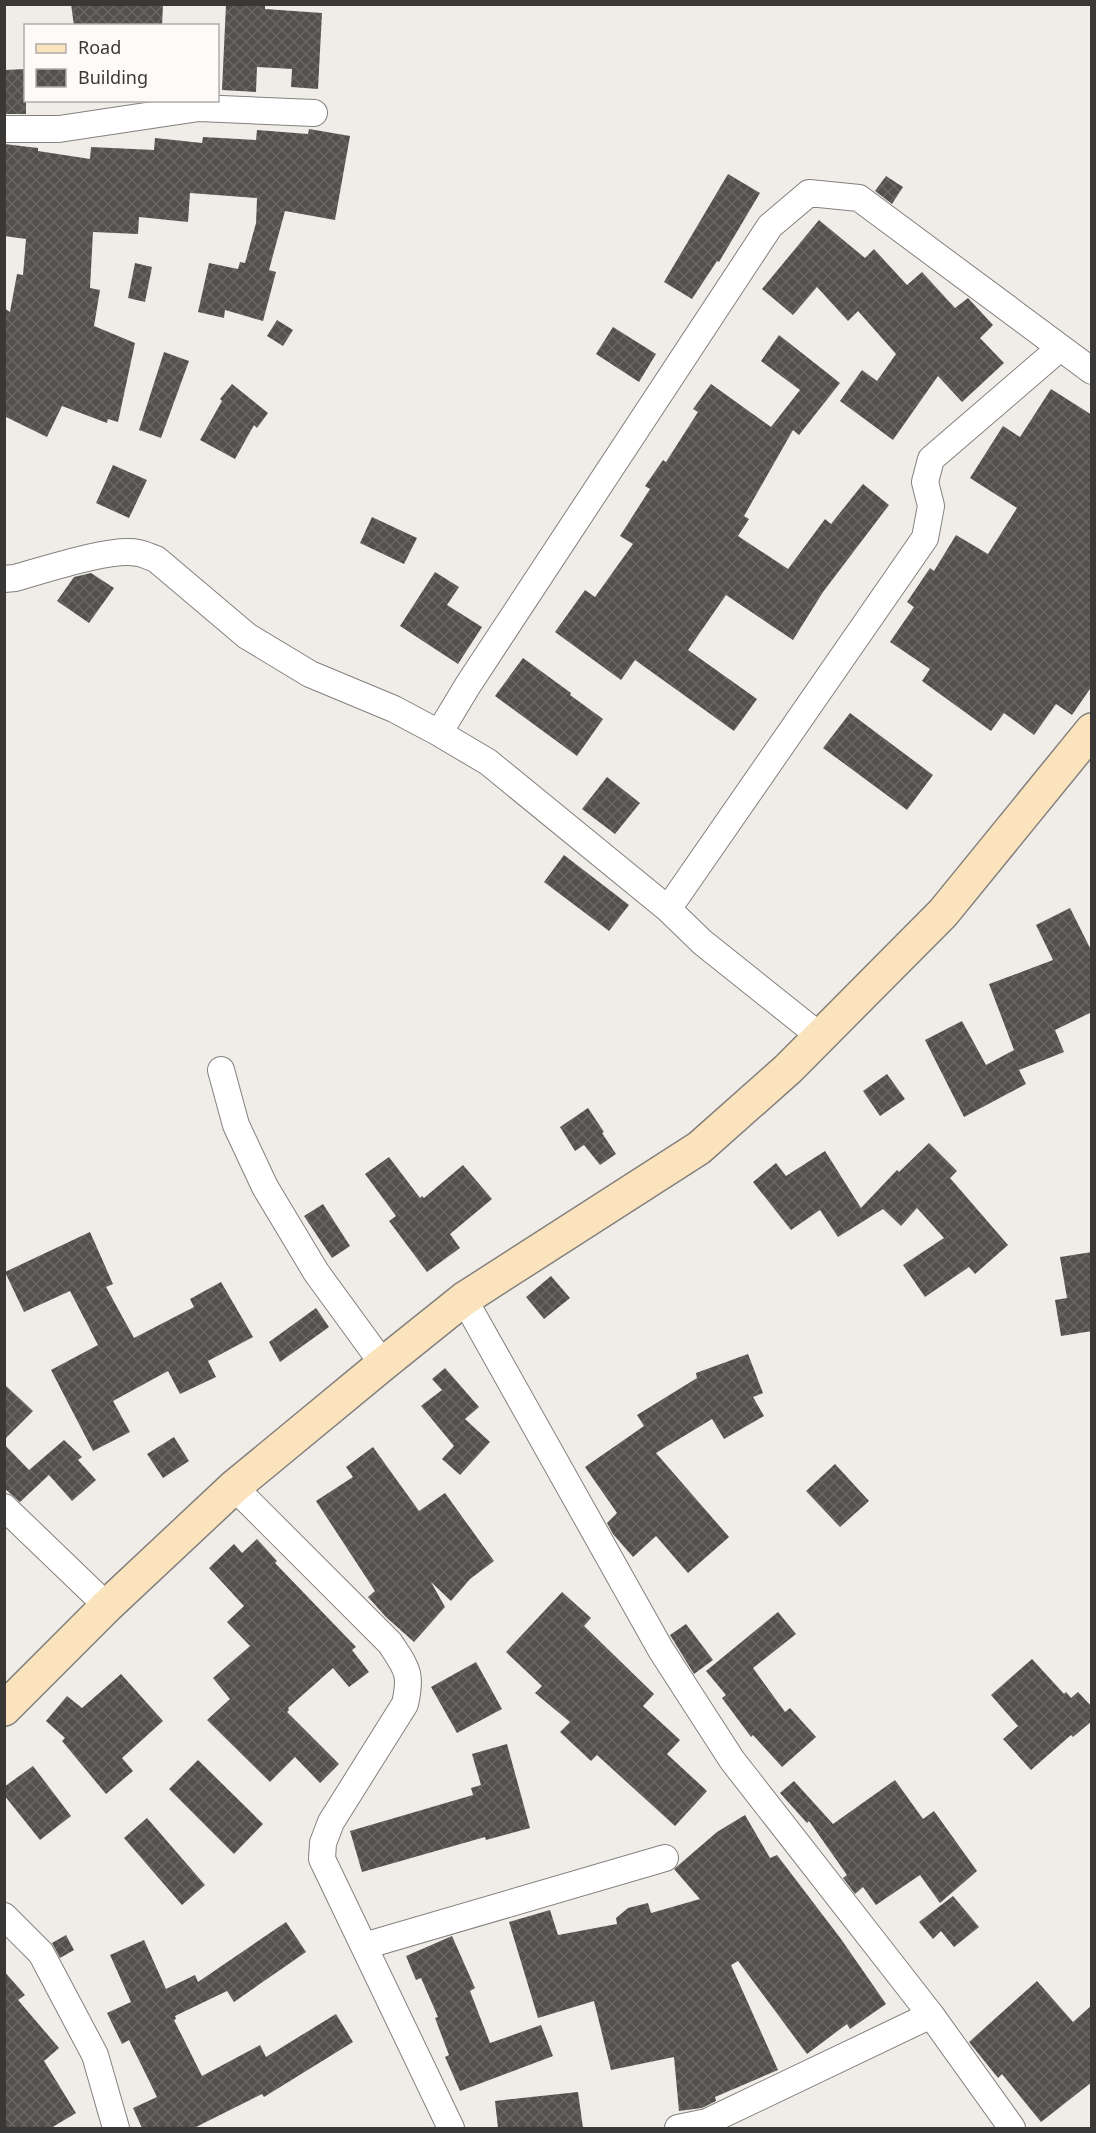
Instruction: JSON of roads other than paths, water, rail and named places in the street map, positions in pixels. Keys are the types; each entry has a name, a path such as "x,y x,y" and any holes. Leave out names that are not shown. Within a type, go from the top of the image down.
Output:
{"main road":[{"path":"4,1709 107,1606 234,1487 382,1364 464,1299 699,1148 821,1036 943,913 1092,730"}],"street":[{"path":"4,129 59,129 199,108 314,113"},
{"path":"439,733 770,226 809,193 859,198 1092,371"},
{"path":"668,909 925,538 932,506 925,482 931,459 1059,348"},
{"path":"4,579 123,552 138,553 156,559 247,636 309,674 394,709 488,762 668,909 702,942 821,1036"},
{"path":"221,1070 236,1125 265,1187 316,1272 382,1364"},
{"path":"464,1299 661,1650 712,1730 732,1760 931,2015 1012,2128"},
{"path":"234,1487 390,1643 408,1670 409,1689 405,1704 331,1822 323,1843 322,1859 452,2128"},
{"path":"4,1507 107,1606"},
{"path":"364,1946 665,1858"},
{"path":"4,1916 41,1953 95,2055 116,2128"},
{"path":"678,2128 709,2126 931,2015"}]}
